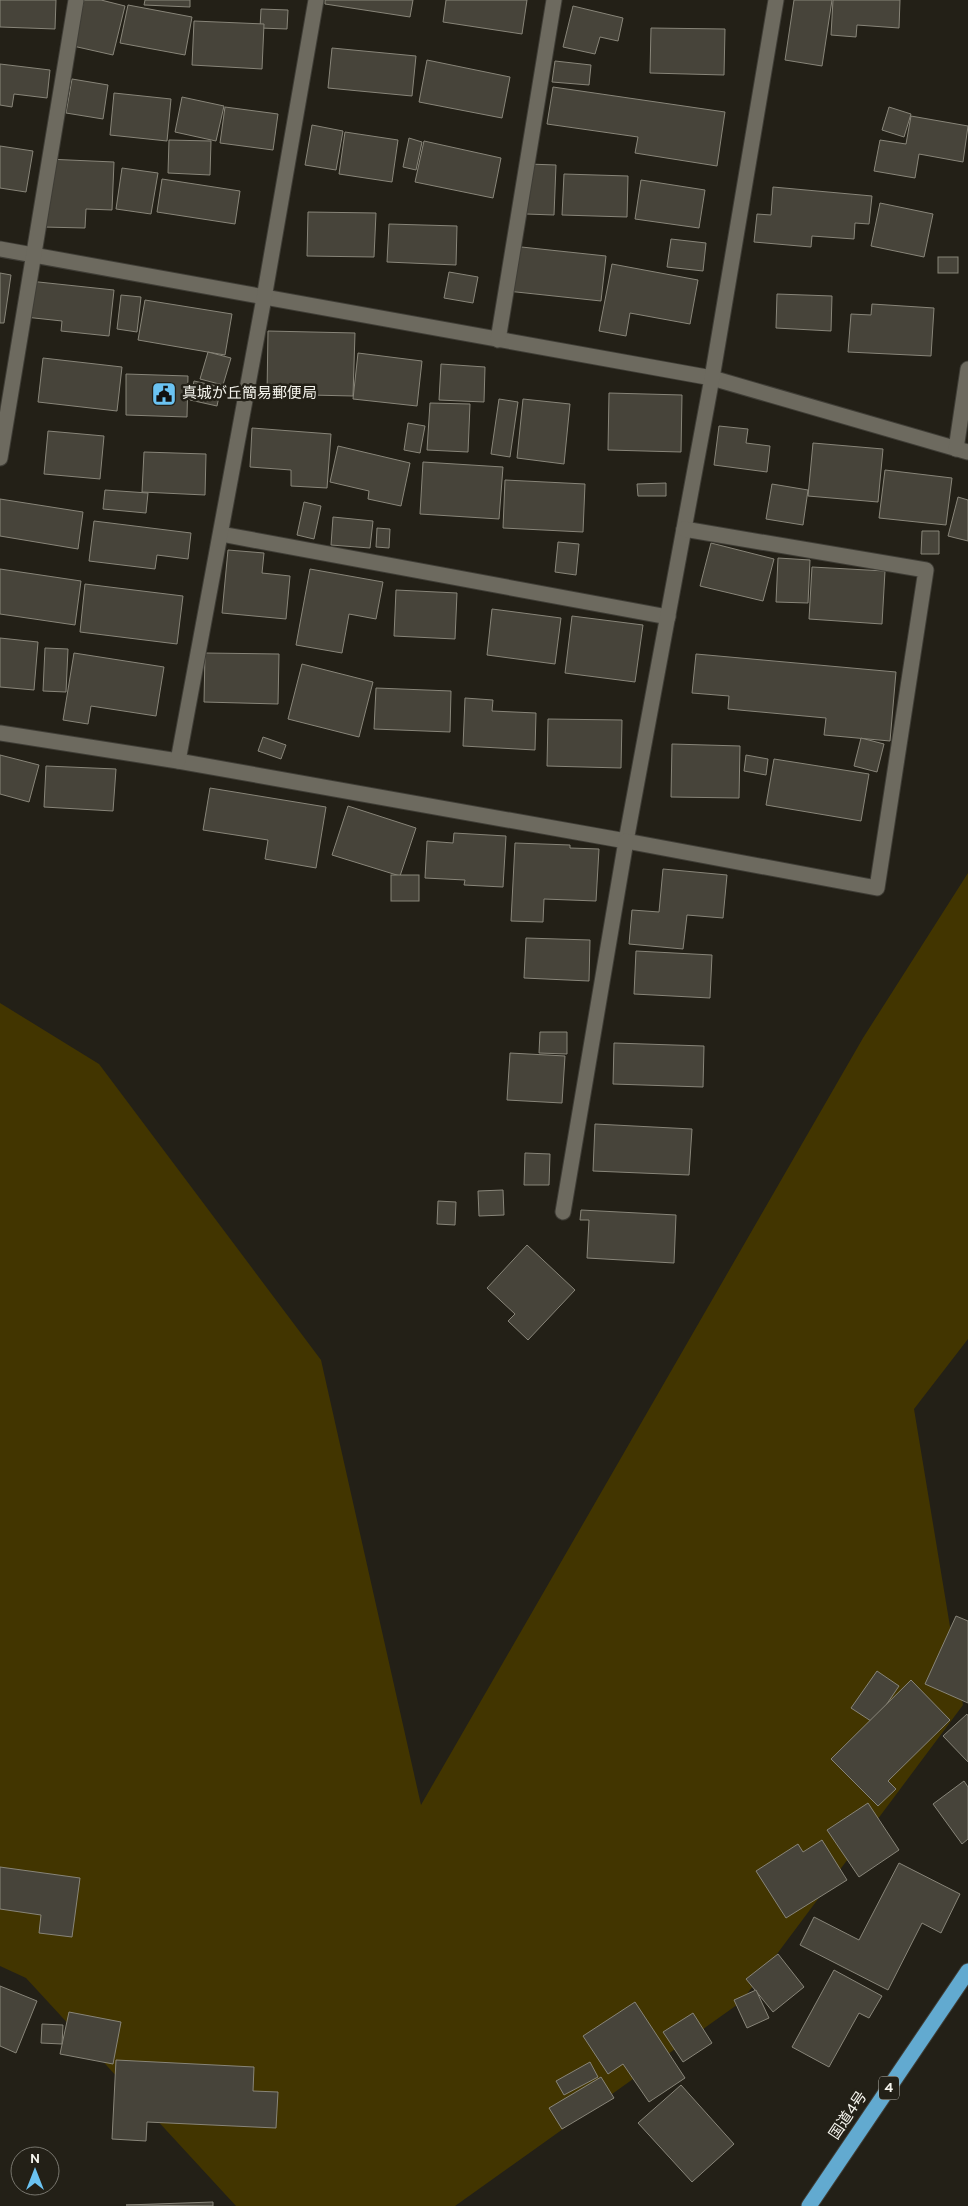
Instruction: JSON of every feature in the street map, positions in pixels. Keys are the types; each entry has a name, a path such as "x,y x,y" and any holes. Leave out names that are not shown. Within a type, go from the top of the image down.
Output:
{"highway":[{"name":"国道4号","path":"809,2206 968,1971"}],"street":[{"path":"0,458 76,0"},
{"path":"178,761 264,298 316,0"},
{"path":"498,340 554,0"},
{"path":"563,1212 626,841 712,378 776,0"},
{"path":"0,249 712,378 962,451 968,369"},
{"path":"0,733 178,761 876,888 926,570 684,529"},
{"path":"221,534 668,617"}],"shaded area":[{"path":"968,873 968,1339 914,1409 963,1705 741,2002 455,2206 236,2206 26,1978 0,1966 0,1003 99,1064 321,1360 421,1805 863,1038"}],"building":[{"path":"0,0 56,0 55,29 0,27"},
{"path":"84,0 101,0 125,6 113,55 73,46"},
{"path":"145,0 190,0 190,7 144,5"},
{"path":"325,0 413,0 410,17 325,4"},
{"path":"446,0 527,0 522,34 443,22"},
{"path":"794,0 832,0 822,66 785,60"},
{"path":"833,0 900,0 899,28 857,25 856,37 831,35"},
{"path":"128,5 192,17 185,55 120,43"},
{"path":"573,6 623,18 618,41 600,37 595,54 563,47"},
{"path":"261,9 288,10 287,29 260,28"},
{"path":"194,21 264,24 262,69 192,65"},
{"path":"651,28 725,29 724,75 650,73"},
{"path":"332,48 416,56 412,96 328,88"},
{"path":"427,60 510,77 502,118 419,102"},
{"path":"555,61 591,65 589,85 552,82"},
{"path":"0,64 50,70 47,98 14,94 12,107 0,105"},
{"path":"72,79 108,85 103,119 66,113"},
{"path":"553,87 725,112 717,166 635,153 638,137 547,124"},
{"path":"114,93 171,99 167,141 110,135"},
{"path":"182,97 224,106 216,141 175,132"},
{"path":"225,107 278,114 273,150 220,143"},
{"path":"889,107 911,114 904,137 882,130"},
{"path":"911,116 968,126 963,162 919,154 915,178 874,171 880,140 906,144"},
{"path":"312,125 343,131 336,170 305,165"},
{"path":"345,132 398,140 392,182 339,174"},
{"path":"409,138 422,142 416,170 403,167"},
{"path":"169,140 211,141 210,175 168,173"},
{"path":"424,141 501,158 493,198 415,182"},
{"path":"0,146 33,151 26,192 0,188"},
{"path":"47,159 114,162 112,210 86,209 85,228 43,227"},
{"path":"528,164 556,165 554,215 526,214"},
{"path":"122,168 158,173 151,214 116,209"},
{"path":"564,174 628,176 627,217 562,215"},
{"path":"162,179 240,191 235,224 157,212"},
{"path":"641,180 705,190 699,228 635,219"},
{"path":"773,187 872,196 869,224 855,223 854,239 812,236 811,247 754,242 757,214 771,215"},
{"path":"880,203 933,214 924,257 871,246"},
{"path":"308,212 376,213 374,257 307,256"},
{"path":"389,224 457,226 456,265 387,262"},
{"path":"671,239 706,243 703,271 667,267"},
{"path":"512,246 606,256 601,301 507,291"},
{"path":"938,257 958,257 958,273 938,273"},
{"path":"612,264 698,280 690,324 630,313 626,336 599,331"},
{"path":"449,272 478,277 473,303 444,298"},
{"path":"0,273 11,275 4,323 0,323"},
{"path":"29,281 114,290 109,336 61,331 62,321 25,317"},
{"path":"777,294 832,296 831,331 776,328"},
{"path":"121,295 141,297 137,332 117,329"},
{"path":"145,300 232,314 225,355 138,340"},
{"path":"872,304 934,308 931,356 848,352 851,314 871,315"},
{"path":"268,331 355,333 353,396 267,394"},
{"path":"208,352 231,358 223,385 200,379"},
{"path":"358,353 422,361 417,406 353,399"},
{"path":"43,358 122,367 117,411 38,402"},
{"path":"441,364 485,367 484,402 439,400"},
{"path":"126,374 188,376 187,417 126,415"},
{"path":"194,381 221,387 217,406 190,400"},
{"path":"609,393 682,395 681,452 608,450"},
{"path":"499,399 518,402 510,457 491,454"},
{"path":"523,399 570,404 564,464 517,458"},
{"path":"430,403 470,404 468,452 427,450"},
{"path":"408,423 425,426 420,453 404,450"},
{"path":"719,426 748,429 746,443 770,446 767,472 714,465"},
{"path":"252,428 331,434 327,488 291,486 291,470 250,467"},
{"path":"48,431 104,436 100,479 44,474"},
{"path":"813,443 883,449 878,502 808,496"},
{"path":"338,446 410,463 401,506 368,499 369,491 330,482"},
{"path":"144,452 206,454 205,495 142,492"},
{"path":"423,462 503,467 499,519 420,514"},
{"path":"885,470 952,478 946,525 879,518"},
{"path":"505,480 585,484 583,532 503,528"},
{"path":"666,483 666,496 638,496 637,484"},
{"path":"772,484 808,490 803,525 766,519"},
{"path":"105,490 148,493 146,513 103,509"},
{"path":"958,497 968,500 968,541 948,536"},
{"path":"0,499 83,512 78,549 0,536"},
{"path":"304,502 321,506 314,539 297,535"},
{"path":"333,517 373,521 370,548 331,545"},
{"path":"94,521 191,533 188,559 157,555 155,569 89,561"},
{"path":"377,528 390,529 389,548 376,547"},
{"path":"922,531 939,531 939,554 921,554"},
{"path":"558,542 579,544 576,575 555,572"},
{"path":"711,543 774,559 763,601 700,586"},
{"path":"228,550 264,553 262,573 290,576 286,619 222,613"},
{"path":"778,558 810,560 808,603 776,602"},
{"path":"812,567 885,571 882,624 809,619"},
{"path":"0,569 81,581 75,625 0,614"},
{"path":"310,569 383,582 376,619 349,614 342,653 296,645"},
{"path":"85,584 183,596 177,644 80,632"},
{"path":"396,590 457,593 455,639 394,636"},
{"path":"492,609 561,618 555,664 487,655"},
{"path":"572,616 643,625 635,682 565,673"},
{"path":"0,638 38,642 34,690 0,687"},
{"path":"45,648 68,649 66,692 43,691"},
{"path":"74,653 164,667 156,716 91,706 88,724 63,720"},
{"path":"205,653 279,654 278,704 204,702"},
{"path":"696,654 896,672 890,741 824,735 826,718 728,709 729,696 692,693"},
{"path":"302,664 373,682 359,737 288,719"},
{"path":"376,688 451,691 450,732 374,729"},
{"path":"465,698 493,700 492,711 536,713 535,750 463,746"},
{"path":"548,719 622,720 621,768 547,766"},
{"path":"263,737 286,745 281,759 258,751"},
{"path":"861,738 884,744 877,772 854,766"},
{"path":"672,744 740,746 739,798 671,797"},
{"path":"0,755 39,765 29,802 0,794"},
{"path":"746,755 768,759 766,775 744,771"},
{"path":"774,759 869,774 861,821 766,805"},
{"path":"46,766 116,769 113,811 44,807"},
{"path":"210,788 326,807 316,868 265,859 268,840 203,830"},
{"path":"348,806 416,828 400,876 332,855"},
{"path":"454,833 506,836 503,887 464,885 465,880 425,878 427,841 453,843"},
{"path":"515,843 570,845 570,848 599,849 596,901 544,899 543,922 511,921"},
{"path":"663,869 727,875 723,918 687,915 683,949 629,944 632,910 659,912"},
{"path":"391,875 419,875 419,901 391,901"},
{"path":"526,938 590,940 589,981 524,978"},
{"path":"636,951 712,955 710,998 634,994"},
{"path":"540,1032 567,1032 567,1054 539,1053"},
{"path":"614,1043 704,1046 703,1087 613,1084"},
{"path":"510,1053 565,1056 562,1103 507,1100"},
{"path":"595,1124 692,1129 689,1175 593,1171"},
{"path":"525,1153 550,1154 549,1185 524,1185"},
{"path":"503,1190 504,1215 479,1216 478,1191"},
{"path":"438,1201 456,1202 455,1225 437,1224"},
{"path":"581,1210 676,1215 674,1263 587,1258 589,1220 580,1220"},
{"path":"527,1245 575,1290 528,1340 508,1321 515,1314 487,1288"},
{"path":"956,1616 968,1621 968,1703 925,1684"},
{"path":"877,1671 899,1686 874,1723 851,1708"},
{"path":"911,1680 950,1720 888,1781 896,1789 878,1806 831,1759"},
{"path":"967,1714 968,1716 968,1762 943,1736"},
{"path":"964,1781 968,1787 968,1839 962,1844 933,1804"},
{"path":"868,1803 899,1850 859,1877 827,1830"},
{"path":"822,1840 847,1880 786,1918 756,1871 798,1844 803,1852"},
{"path":"899,1863 960,1894 941,1933 922,1923 888,1990 800,1945 814,1917 859,1940"},
{"path":"0,1867 80,1878 72,1937 39,1933 41,1915 0,1909"},
{"path":"778,1954 804,1987 773,2012 746,1979"},
{"path":"834,1970 882,1996 869,2018 859,2013 829,2067 792,2047"},
{"path":"0,1986 37,2001 16,2053 0,2046"},
{"path":"756,1990 769,2018 747,2028 734,2000"},
{"path":"635,2002 685,2078 649,2102 623,2064 608,2074 583,2036"},
{"path":"69,2012 121,2022 113,2064 60,2054"},
{"path":"693,2013 712,2043 683,2062 663,2032"},
{"path":"42,2024 63,2025 62,2044 41,2043"},
{"path":"116,2060 254,2067 253,2091 278,2092 276,2128 147,2122 146,2141 112,2139"},
{"path":"590,2062 598,2077 564,2095 556,2081"},
{"path":"601,2077 614,2098 562,2129 549,2108"},
{"path":"681,2085 734,2144 692,2182 638,2123"},
{"path":"213,2202 213,2206 126,2205"}],"place":[{"name":"真城が丘簡易郵便局","path":"164,394"}]}
